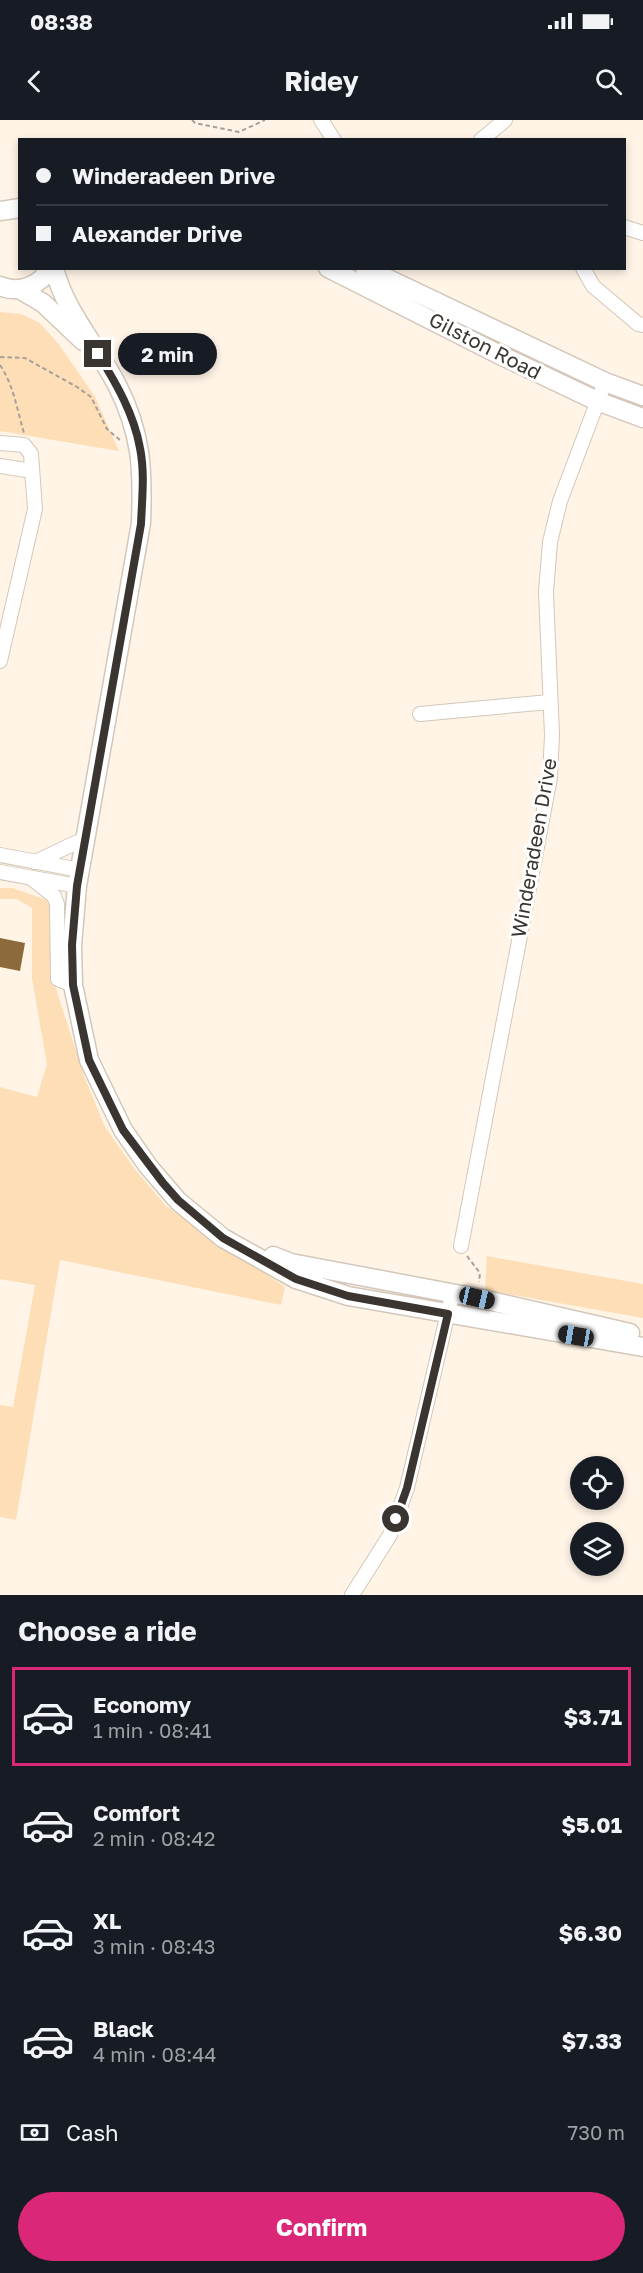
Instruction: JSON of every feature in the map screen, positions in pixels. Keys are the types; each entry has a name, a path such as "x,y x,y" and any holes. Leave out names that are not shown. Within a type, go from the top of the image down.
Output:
{"main road":[{"path":"19,289 40,281 50,270"},
{"path":"53,270 65,297 126,404 140,449 143,484 141,524 79,878 72,945 73,985 89,1060 123,1130 148,1166 178,1200 223,1238 296,1279 348,1296 643,1347"},
{"name":"Gilston Road","path":"332,270 498,354 597,400 643,418"},
{"name":"Gilston Road","path":"369,270 605,382 643,396"},
{"path":"0,286 19,289 43,303 98,354"},
{"path":"223,1238 291,1263 477,1298 643,1336"}],"street":[{"path":"321,120 333,138"},
{"path":"483,138 505,120"},
{"path":"626,229 643,233"},
{"path":"584,270 593,286 638,324 643,325"},
{"name":"Winderadeen Drive","path":"461,1246 550,778 552,735 546,592 550,542 560,501 605,382"},
{"path":"0,443 24,445 31,454 35,509 0,661"},
{"path":"0,466 32,471"},
{"path":"420,714 549,702"},
{"path":"34,862 56,853 67,845 86,839"},
{"path":"0,855 34,862 79,878"},
{"path":"0,872 32,878 79,878"},
{"path":"32,878 54,896 57,904 58,979 73,985"},
{"path":"352,1595 390,1535 407,1488 452,1294"}],"path":[{"path":"192,120 195,123 239,132 265,120"},
{"path":"0,357 25,358 77,387 91,397 107,429 117,439 140,449"},
{"path":"0,365 14,389 18,420 24,432 24,445"},
{"path":"461,1246 480,1273 477,1298"}],"shaded area":[{"path":"0,312 21,314 40,323 60,346 95,397 119,451 0,431"},
{"path":"0,888 12,888 47,900 51,911 50,970 84,1076 105,1127 134,1168 166,1206 285,1287 281,1305 60,1260 16,1520 0,1517 0,1405 13,1407 35,1285 0,1279 0,1087 37,1097 47,1064 32,979 32,908 17,899 0,899"},
{"path":"487,1256 643,1284 643,1318 485,1290"}],"building":[{"path":"0,938 25,943 20,971 0,967"}],"route":[{"path":"98,354 117,385 134,427 140,449 143,484 141,524 77,886 72,945 73,985 89,1060 123,1130 148,1166 178,1200 223,1238 296,1279 348,1296 448,1314 407,1488 396,1519"}]}
